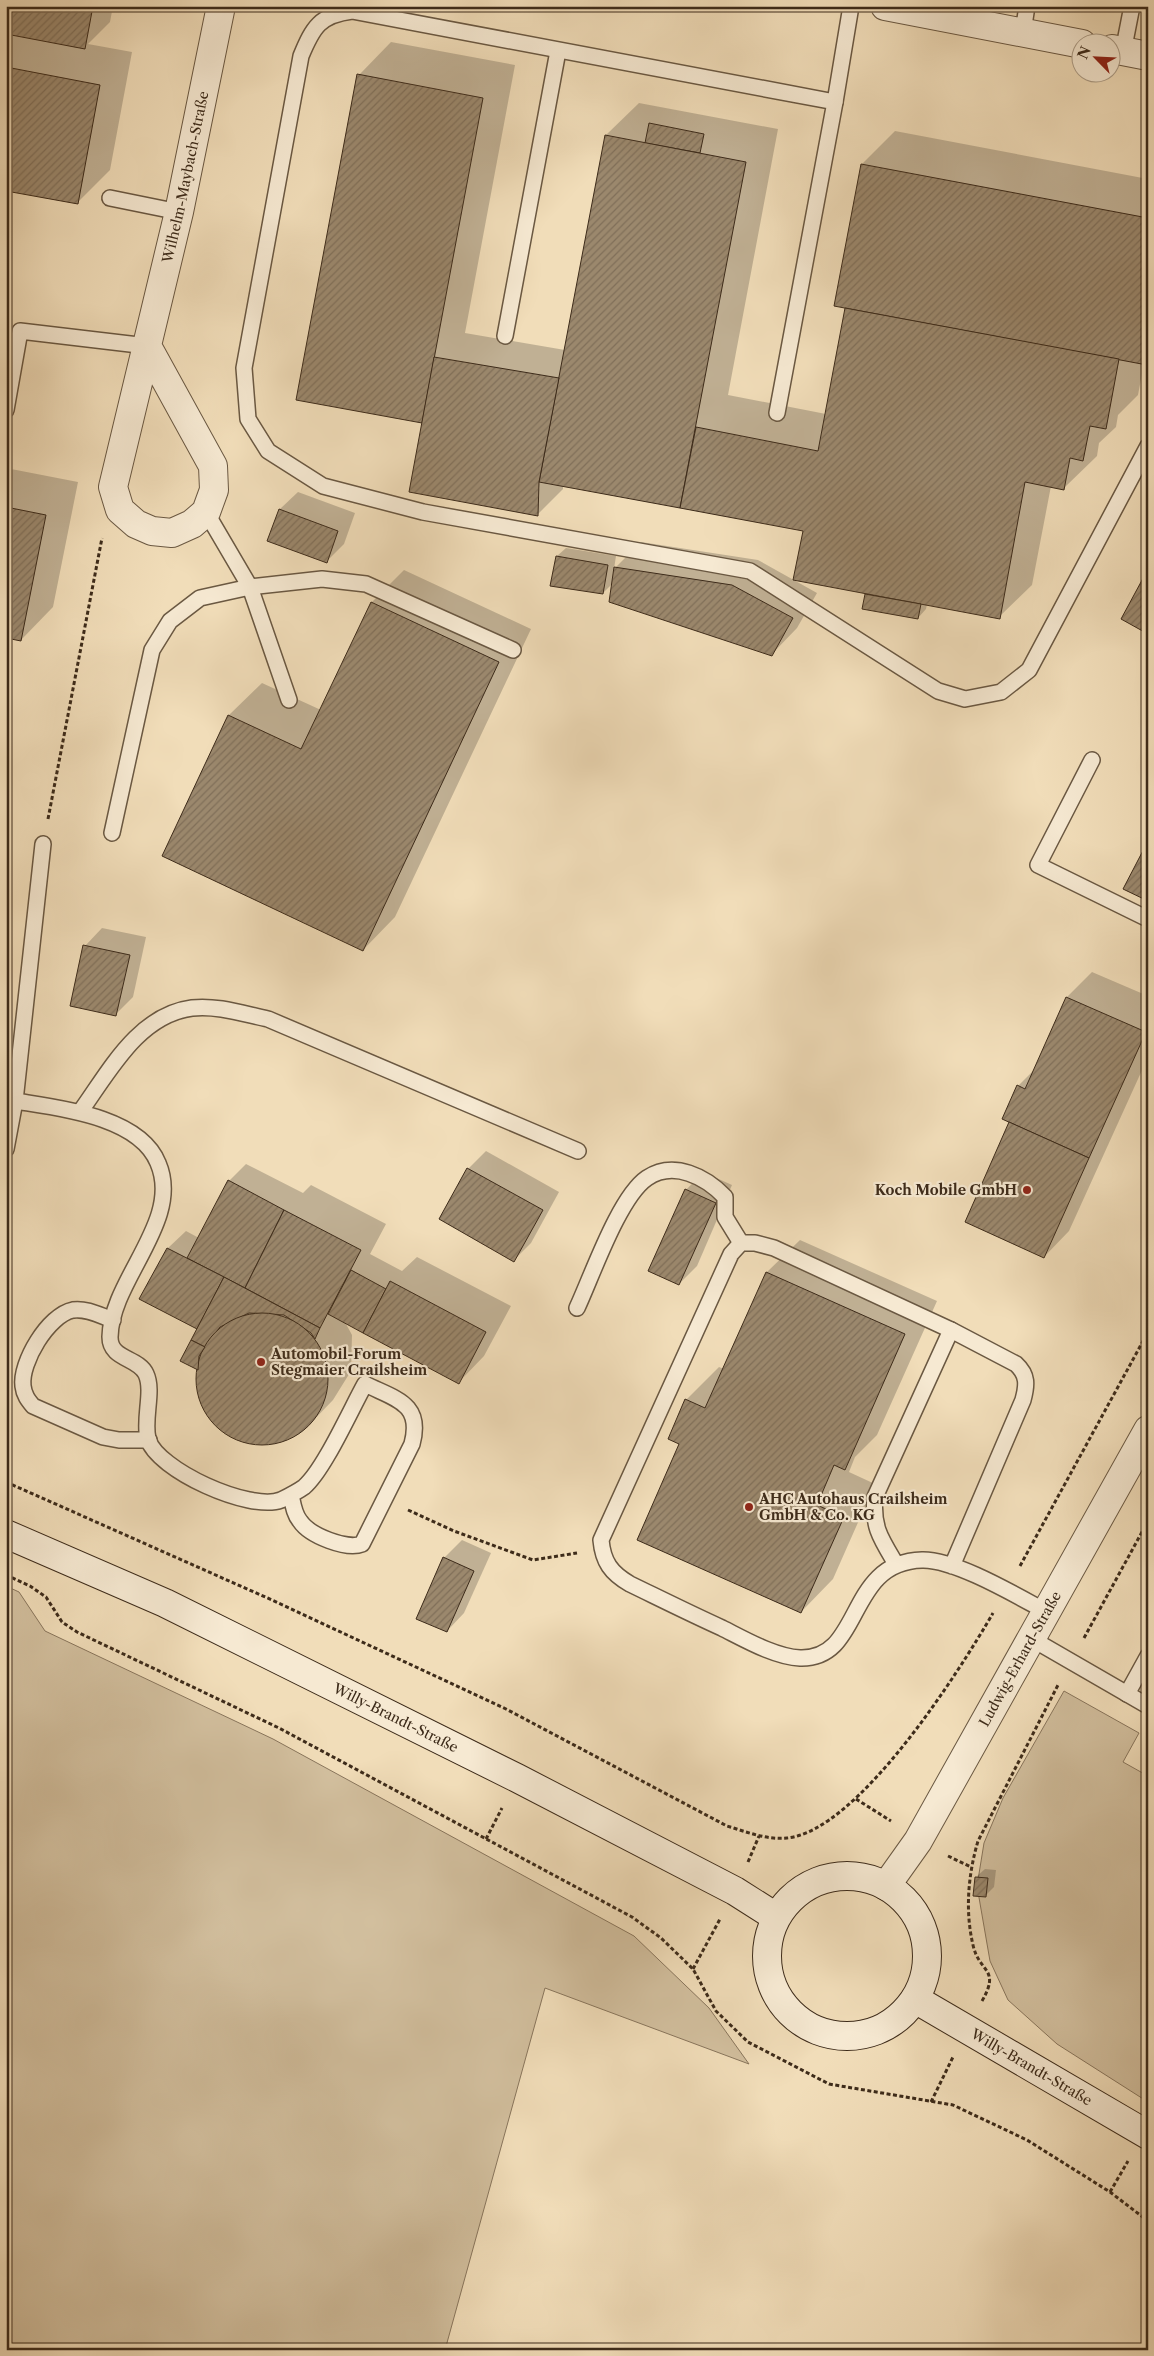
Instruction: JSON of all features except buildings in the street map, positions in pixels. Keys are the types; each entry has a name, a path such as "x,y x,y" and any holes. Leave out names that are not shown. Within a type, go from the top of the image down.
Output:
{"main road":[{"name":"Wilhelm-Maybach-Straße","path":"120,510 113,487 179,212 221,6"},
{"path":"885,6 1025,19 1072,40"},
{"path":"120,510 136,524 152,531 172,533 192,524 206,512 214,490 212,466 147,346"},
{"name":"Ludwig-Erhard-Straße","path":"886,1886 918,1841 1048,1612 1148,1430"},
{"name":"Willy-Brandt-Straße","path":"6,1534 165,1603 526,1783 735,1891 776,1917"},
{"path":"838,1876 863,1877 886,1886 907,1902 921,1924 927,1949 924,1975 915,1999 896,2020 872,2032 845,2036 818,2031 794,2017 777,1996 768,1970 768,1943 776,1917 792,1897 813,1883 838,1876"},
{"name":"Willy-Brandt-Straße","path":"915,1999 1148,2135"}],"lane":[{"path":"777,414 851,6"},
{"path":"1127,52 1132,6"},
{"path":"835,102 352,11 321,13 301,56 244,368 248,419 268,452 324,486 423,512 750,571 938,691 965,699 1001,692 1029,670 1148,446"},
{"path":"504,336 558,50"},
{"path":"110,198 179,212"},
{"path":"6,410 20,331 147,346"},
{"path":"206,512 250,587 289,700"},
{"path":"112,833 152,650 170,621 200,598 250,587 322,579 366,584 513,650"},
{"path":"1092,760 1038,866 1148,919"},
{"path":"6,1149 15,1101 43,844"},
{"path":"80,1112 134,1038 161,1018 192,1008 229,1010 268,1019 578,1152"},
{"path":"15,1101 80,1112 111,1122 145,1144 158,1163 163,1187 159,1217 123,1287 113,1320 110,1338 114,1350 121,1357 138,1365 145,1372 148,1381 146,1425 148,1440 156,1453 189,1477 220,1492 257,1503 275,1502 292,1495 305,1486 317,1473 364,1384 399,1400 408,1408 416,1427 412,1444 368,1537 362,1544 354,1548 342,1546 310,1530 300,1522 292,1495"},
{"path":"577,1308 626,1202 647,1178 668,1170 690,1173 712,1184 725,1197 725,1217 741,1243"},
{"path":"952,1566 1023,1400 1027,1385 1024,1372 1016,1364 951,1330 774,1248 755,1243 741,1243 731,1254 602,1540 602,1550 607,1566 616,1576 630,1584 764,1648 800,1658 818,1655 834,1646 843,1635 872,1581 896,1564 923,1560 952,1566 1007,1590 1048,1612"},
{"path":"113,1320 88,1311 73,1310 56,1318 41,1334 24,1372 23,1384 26,1396 33,1406 103,1437 119,1440 148,1440"},
{"path":"896,1564 878,1534 873,1515 875,1497 951,1330"},
{"path":"1032,1639 1148,1706"},
{"path":"1127,1694 1148,1656"}],"path":[{"path":"43,844 103,532 120,510"},
{"path":"6,1482 272,1600 506,1708 727,1826 765,1838 788,1838 812,1830 856,1799 900,1750 964,1664 1007,1590 1148,1332"},
{"path":"385,1500 454,1531 533,1560 602,1550"},
{"path":"931,2102 967,2028 991,1986 990,1977 973,1947 968,1891 972,1861 978,1841 1071,1661 1148,1521"},
{"path":"6,1575 30,1586 46,1597 62,1622 76,1632 278,1728 632,1917 661,1938 693,1970 716,2011 742,2036 784,2062 829,2084 953,2105 1027,2140 1110,2192 1148,2221"}],"shaded area":[{"path":"6,1586 19,1592 45,1631 273,1739 634,1936 709,2008 749,2064 545,1988 445,2350 6,2350"},
{"path":"1064,1691 1139,1733 1123,1762 1148,1776 1148,2102 1057,2044 1008,2000 990,1961 977,1886 984,1843 1003,1798"}],"place":[{"name":"Koch Mobile GmbH","path":"1027,1190"},
{"name":"Automobil-Forum Stegmaier Crailsheim","path":"261,1362"},
{"name":"AHC Autohaus Crailsheim GmbH & Co. KG","path":"749,1507"}]}
